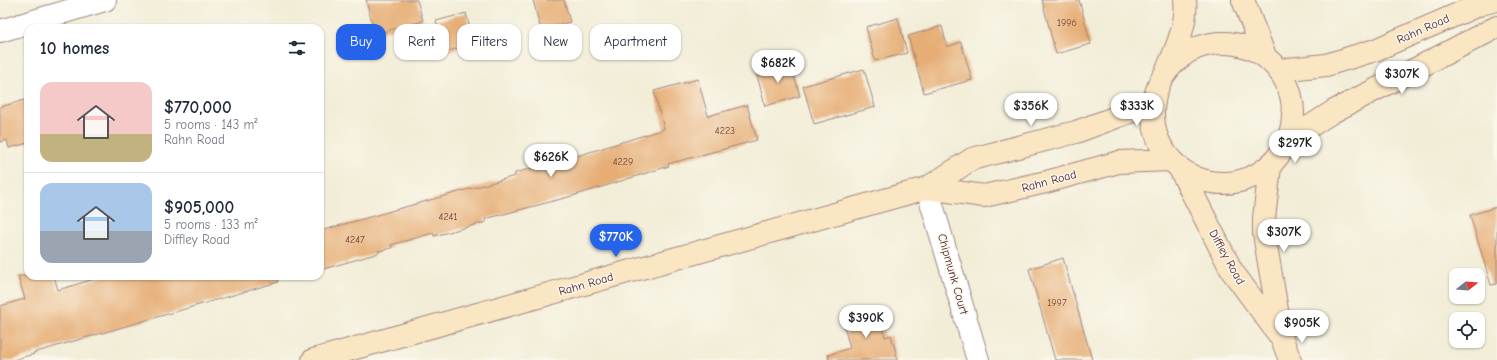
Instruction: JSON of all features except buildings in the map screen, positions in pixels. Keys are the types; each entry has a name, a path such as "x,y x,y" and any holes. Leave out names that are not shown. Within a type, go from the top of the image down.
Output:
{"street":[{"path":"0,31 105,0"},
{"path":"1185,0 1186,7 1179,43 1158,87 1154,102 1154,123 1160,143 1176,165 1201,180 1226,184 1249,179 1270,167 1281,154 1290,139 1294,115 1291,92 1272,63 1243,0"},
{"name":"Rahn Road","path":"1272,63 1326,65 1375,50 1481,4 1496,0"},
{"path":"1290,139 1334,111 1497,27"},
{"path":"1165,73 1181,57 1201,46 1223,43 1245,46 1272,63"},
{"name":"Rahn Road","path":"313,360 927,188 972,160 1076,132 1154,102"},
{"name":"Rahn Road","path":"927,188 984,196 1046,182 1119,162 1176,165"},
{"name":"Diffley Road","path":"1176,165 1232,271 1282,339"},
{"name":"Diffley Road","path":"1270,167 1264,218 1264,234 1282,339 1290,360"},
{"name":"Chipmunk Court","path":"927,188 978,360"}]}
